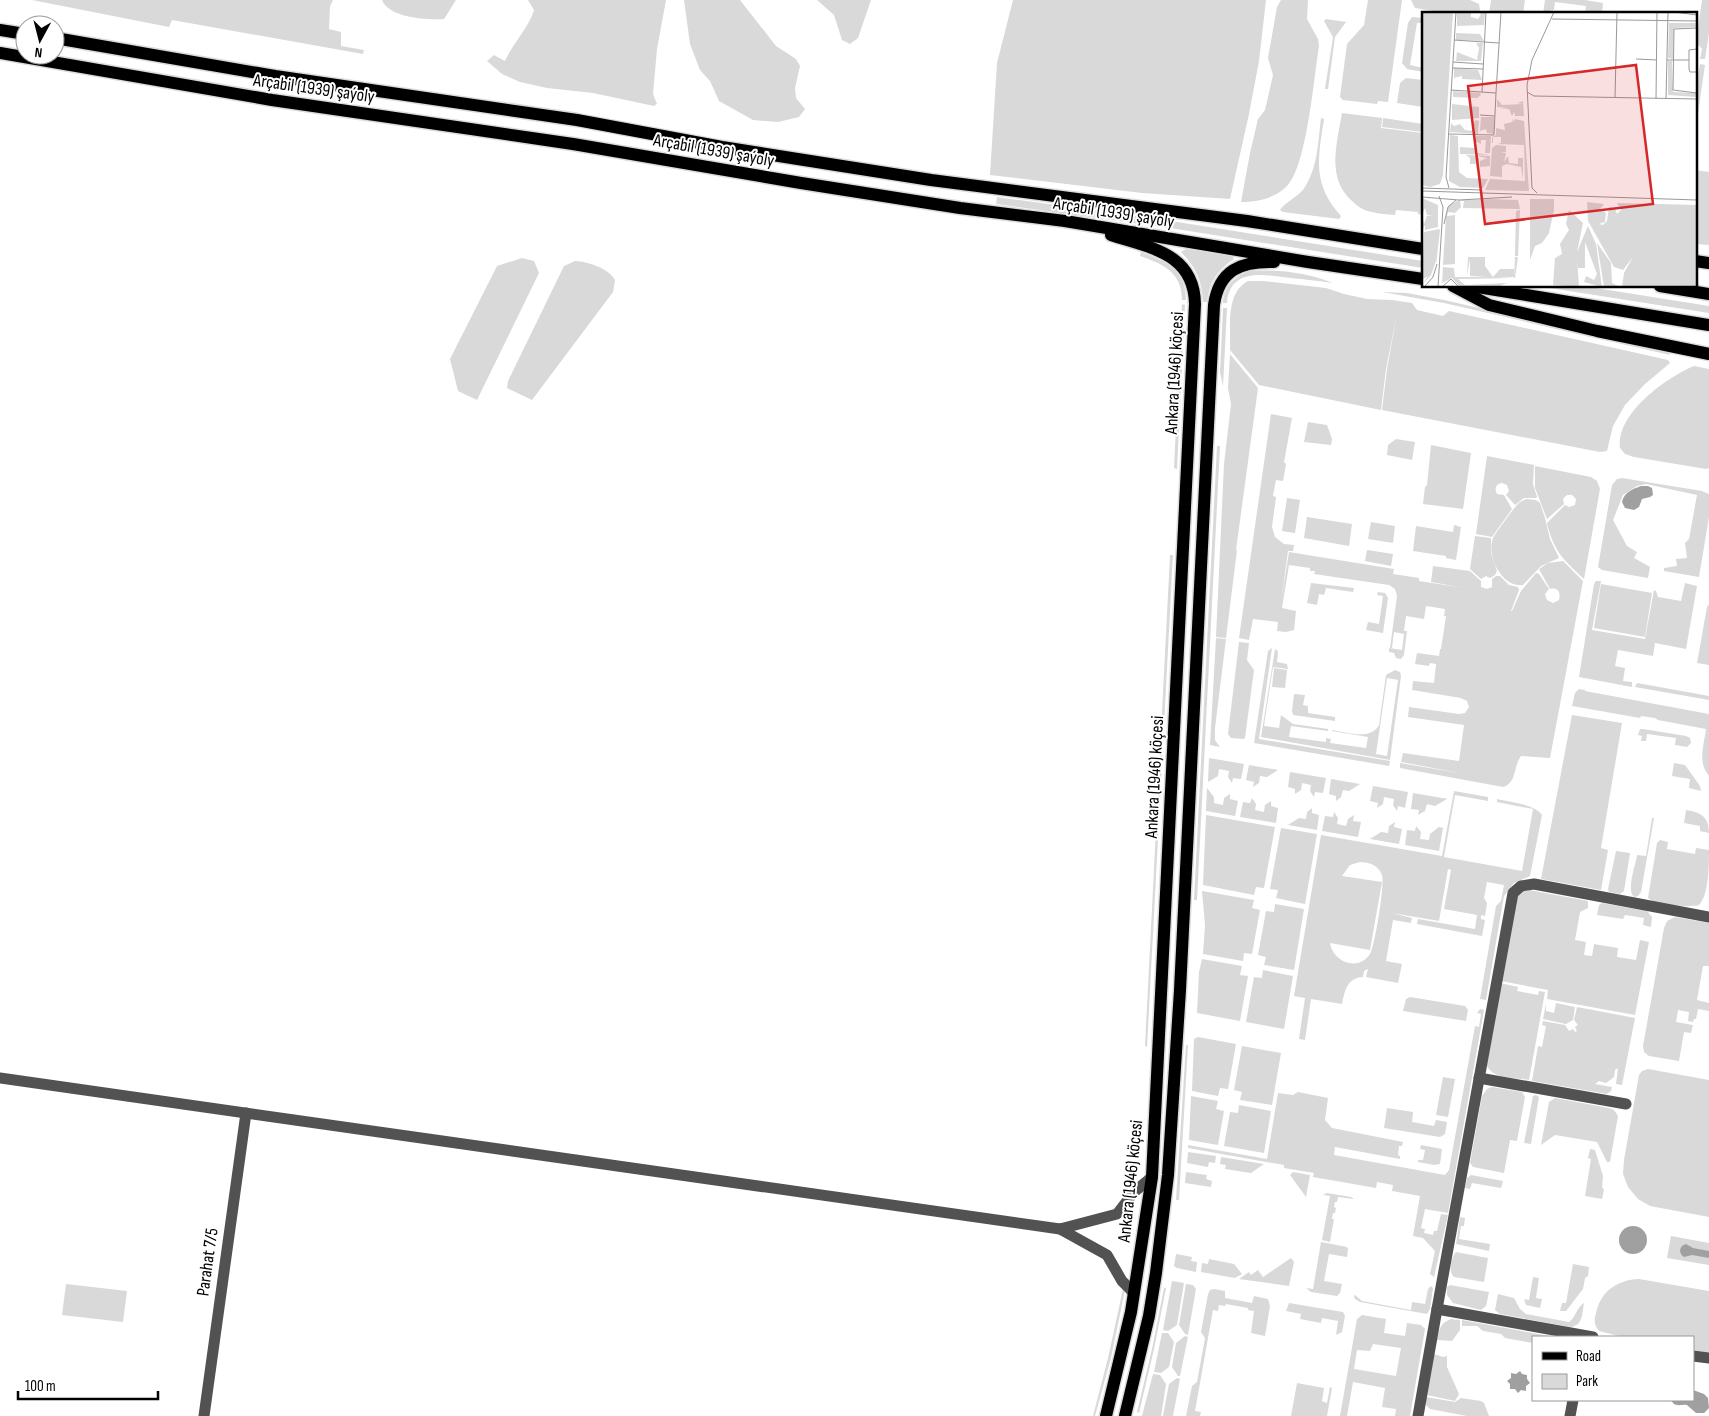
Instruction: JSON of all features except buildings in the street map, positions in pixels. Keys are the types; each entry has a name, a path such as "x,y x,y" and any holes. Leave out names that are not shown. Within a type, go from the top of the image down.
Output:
{"main road":[{"path":"0,30 15,32"},
{"name":"Arçabil (1939) şaýoly","path":"65,40 275,76 578,120 722,147 931,180 1247,222 1422,248"},
{"name":"Arçabil (1939) şaýoly","path":"0,53 272,100 467,128 960,208 1065,221 1308,262 1422,279"},
{"path":"656,158 660,135"},
{"path":"718,169 722,147"},
{"name":"Ankara (1946) köçesi","path":"1065,221 1161,251 1170,256 1188,273 1195,295 1152,1177 1134,1293 1122,1354 1106,1416"},
{"path":"1404,246 1422,242"},
{"name":"Ankara (1946) köçesi","path":"1125,1416 1149,1316 1168,1176 1180,990 1215,297 1218,288 1226,276 1236,268 1246,264 1308,262"},
{"path":"1696,262 1709,263"},
{"path":"1457,288 1489,305 1597,331 1709,354"},
{"path":"1483,288 1709,325"},
{"path":"1672,288 1709,294"}],"street":[{"path":"1418,1416 1511,897 1516,889 1526,884 1534,884 1709,917"},
{"path":"0,1078 1060,1229 1107,1255 1122,1281 1134,1293"},
{"path":"1479,1078 1626,1104"},
{"name":"Parahat 7/5","path":"204,1416 246,1113"},
{"path":"1060,1229 1117,1214 1134,1192 1152,1177"},
{"path":"1437,1309 1582,1336"},
{"path":"1694,1356 1709,1358"},
{"path":"1570,1416 1573,1401"}],"green space":[{"path":"32,0 333,0 330,6 329,29 341,32 341,46 364,50 363,54 172,20 169,27"},
{"path":"382,0 456,0 444,19 437,19 409,17 400,14 392,11"},
{"path":"528,0 666,0 657,49 653,94 657,104 654,106 593,93 547,88 520,82 502,74 487,61 494,55 505,61 534,10"},
{"path":"684,0 740,0 776,46 796,59 800,66 795,88 796,98 805,109 799,117 778,122 753,120 719,101 710,81 700,70 690,44"},
{"path":"817,0 871,0 858,38 850,44 842,40 834,15"},
{"path":"1013,0 1266,0 1259,61 1230,199 1142,193 990,175 997,63"},
{"path":"1281,0 1308,0 1307,19 1318,39 1319,46 1305,141 1294,175 1287,186 1277,194 1266,198 1241,202 1258,119 1265,110 1273,75 1268,58 1277,7"},
{"path":"1368,0 1402,0 1388,102 1378,101 1377,104 1343,100 1340,97 1347,44 1364,25"},
{"path":"1411,0 1470,0 1479,4 1480,10 1479,12 1439,12 1415,8"},
{"path":"1491,0 1525,0 1523,12 1489,12"},
{"path":"1545,0 1585,0 1603,3 1602,12 1585,12 1586,6 1555,2 1554,10 1543,12"},
{"path":"1702,0 1709,0 1709,33 1705,59 1700,59 1702,49 1696,42"},
{"path":"1412,17 1422,18 1422,23 1417,23 1410,65 1422,68 1422,72 1407,69 1402,63 1408,23"},
{"path":"1326,19 1346,22 1335,37 1328,89 1325,89 1333,37 1324,21"},
{"path":"1700,64 1705,65 1696,127 1696,76"},
{"path":"1406,78 1422,80 1422,107 1397,103 1400,83"},
{"path":"1342,113 1382,118 1381,128 1422,133 1422,215 1418,214 1418,212 1396,210 1395,215 1378,213 1356,205 1344,192 1339,182 1335,160"},
{"path":"1321,118 1324,119 1319,158 1321,182 1325,193 1341,216 1339,219 1283,212 1280,210 1303,190 1308,182 1316,155"},
{"path":"1383,118 1422,124 1422,132 1382,127"},
{"path":"1696,170 1709,172 1709,245 1696,244"},
{"path":"997,197 1171,221 1422,261 1422,268 1170,228 996,204"},
{"path":"1186,249 1232,256 1234,259 1215,278 1207,302 1203,302 1200,281 1191,263 1181,252"},
{"path":"1141,252 1159,259 1173,268 1182,281 1186,300 1182,300 1179,282 1170,270 1140,256"},
{"path":"522,258 534,261 539,273 477,400 458,391 450,359 497,266"},
{"path":"575,261 592,264 608,272 615,280 613,292 532,400 507,388 508,381 564,266"},
{"path":"1251,271 1293,272 1333,283 1260,275 1250,276 1242,278 1235,283 1230,291 1227,303 1223,303 1231,282 1240,275"},
{"path":"1248,281 1326,288 1367,299 1412,303 1417,310 1443,316 1449,311 1668,360 1670,363 1645,384 1625,405 1613,426 1607,451 1600,452 1382,410 1397,314 1386,369 1381,410 1259,385 1230,350 1232,302 1241,287"},
{"path":"1550,288 1596,288 1709,306 1709,313"},
{"path":"1382,292 1407,293 1444,300 1667,351 1670,355 1444,303"},
{"path":"1182,304 1185,305 1177,469 1174,468"},
{"path":"1223,308 1227,308 1223,386 1220,372"},
{"path":"1230,354 1258,388 1226,638 1216,637 1224,464 1231,404 1228,388"},
{"path":"1694,366 1709,369 1709,468 1625,454 1620,448 1621,435 1626,422 1634,410 1657,388"},
{"path":"1271,414 1292,418 1284,462 1286,464 1283,481 1276,480 1273,496 1276,497 1272,527 1275,537 1284,544 1294,545 1293,551 1288,551 1281,602 1289,552 1394,569 1393,574 1419,578 1419,581 1465,588 1431,582 1433,566 1470,571 1481,581 1481,587 1487,589 1492,587 1492,579 1500,576 1509,585 1518,587 1519,590 1511,611 1521,591 1536,573 1539,574 1549,589 1545,594 1547,600 1553,603 1559,600 1560,595 1558,591 1550,589 1539,569 1548,563 1563,561 1583,581 1550,758 1521,756 1511,782 1503,787 1400,768 1400,763 1465,774 1401,762 1403,753 1459,761 1464,725 1408,717 1409,707 1459,714 1465,713 1469,707 1467,701 1461,698 1412,690 1413,681 1434,683 1436,664 1430,663 1429,666 1415,664 1417,653 1439,656 1446,616 1444,616 1445,609 1426,606 1424,619 1406,616 1404,631 1407,631 1404,655 1401,659 1396,658 1394,653 1389,652 1389,648 1402,650 1404,634 1394,632 1392,648 1390,648 1397,596 1395,589 1389,585 1314,574 1315,571 1310,571 1310,568 1289,565 1282,608 1296,611 1294,630 1286,632 1277,631 1278,622 1253,619 1249,640 1239,638"},
{"path":"1308,422 1327,425 1332,439 1331,445 1304,442"},
{"path":"1396,439 1415,442 1412,460 1387,455 1388,445"},
{"path":"1431,445 1471,453 1463,509 1423,504"},
{"path":"1217,446 1220,446 1197,900 1194,900"},
{"path":"1487,456 1534,465 1533,484 1537,497 1524,498 1515,505 1506,495 1509,491 1507,485 1502,483 1497,485 1497,494 1504,495 1512,509 1492,537 1476,534"},
{"path":"1535,466 1591,477 1597,481 1600,489 1584,579 1561,555 1553,542 1547,524 1565,505 1569,507 1575,505 1576,499 1572,495 1567,495 1563,499 1564,504 1547,519 1535,488"},
{"path":"1622,478 1702,491 1709,494 1709,517 1699,577 1664,571 1664,568 1677,566 1676,559 1687,558 1685,543 1689,539 1697,495 1646,484 1637,486 1623,495 1613,520 1627,546 1637,552 1634,558 1650,567 1648,578 1602,570 1598,567 1612,485 1617,479"},
{"path":"1287,498 1300,500 1295,533 1282,531"},
{"path":"1526,499 1536,500 1540,503 1550,539 1559,558 1541,566 1523,585 1515,585 1502,576 1497,569 1491,545 1493,538 1510,514 1519,503"},
{"path":"1307,517 1352,524 1349,546 1304,538"},
{"path":"1371,522 1395,526 1393,543 1368,539"},
{"path":"1454,525 1461,527 1456,560 1446,558 1446,556 1413,551 1416,526 1453,532"},
{"path":"1475,536 1491,538 1491,553 1497,571 1490,578 1486,576 1481,579 1470,569"},
{"path":"1367,550 1393,554 1391,566 1365,561"},
{"path":"1170,555 1173,555 1147,1047 1145,1046"},
{"path":"1596,581 1601,581 1592,630 1645,639 1654,590 1658,597 1681,601 1685,583 1697,586 1686,649 1655,643 1653,656 1618,650 1615,666 1625,668 1623,681 1632,682 1632,687 1579,677"},
{"path":"1311,583 1354,588 1353,592 1326,588 1324,595 1319,594 1317,605 1307,603"},
{"path":"1601,584 1652,593 1645,637 1594,628"},
{"path":"1378,592 1385,593 1388,598 1383,633 1366,630 1368,622 1379,624 1383,596 1377,595"},
{"path":"1709,604 1709,665 1697,663"},
{"path":"1216,638 1226,639 1215,728 1215,740 1220,747 1210,745"},
{"path":"1239,642 1249,643 1247,660 1254,670 1245,738 1243,739 1231,738 1228,734"},
{"path":"1272,648 1259,739 1390,761 1389,766 1254,743 1268,651"},
{"path":"1275,649 1278,651 1277,662 1287,664 1288,669 1273,667 1264,726 1279,728 1281,715 1293,724 1328,729 1328,731 1291,726 1289,737 1326,742 1326,738 1331,739 1330,743 1366,748 1368,737 1332,731 1332,730 1351,734 1364,734 1375,730 1379,725 1386,675 1395,670 1400,672 1390,760 1261,737","holes":["1387,678 1398,680 1387,756 1376,754"]},
{"path":"1274,668 1287,670 1285,688 1272,687"},
{"path":"1637,683 1709,696 1709,700 1635,687"},
{"path":"1579,689 1709,714 1709,776 1702,759 1706,729 1655,718 1641,716 1640,718 1572,706 1575,693"},
{"path":"1294,694 1305,695 1303,705 1308,706 1308,713 1335,717 1335,721 1293,715"},
{"path":"1572,715 1622,723 1601,848 1608,850 1601,890 1541,879"},
{"path":"1640,729 1686,736 1690,738 1691,743 1687,747 1675,745 1676,738 1647,734 1646,741 1641,741 1642,736 1638,735"},
{"path":"1209,758 1244,764 1241,779 1233,778 1232,783 1228,777 1229,771 1219,769 1218,776 1208,782"},
{"path":"1674,763 1685,765 1700,786 1701,791 1689,788 1690,779 1672,776"},
{"path":"1249,765 1278,770 1267,777 1260,776 1259,783 1253,787 1254,782 1246,780"},
{"path":"1290,772 1326,778 1323,793 1315,792 1314,797 1310,791 1311,785 1302,783 1301,790 1295,794 1295,789 1288,787"},
{"path":"1331,779 1360,784 1349,791 1343,790 1341,797 1336,801 1336,796 1329,794"},
{"path":"1373,786 1408,792 1405,808 1398,806 1397,811 1393,805 1394,799 1384,797 1383,804 1377,808 1378,803 1370,801"},
{"path":"1207,788 1214,797 1214,803 1223,805 1224,798 1230,794 1230,799 1238,801 1235,816 1206,811"},
{"path":"1454,791 1488,797 1488,801 1455,795 1444,857 1522,871 1533,809 1497,802 1497,799 1534,808 1542,815 1530,876 1514,883 1504,896 1486,1000 1480,999 1496,906 1501,901 1504,885 1487,882 1484,898 1487,903 1485,916 1481,915 1481,919 1485,920 1482,936 1417,924 1418,919 1475,929 1477,915 1444,909 1451,870 1448,869 1439,921 1392,913 1412,918 1411,923 1393,920 1386,961 1402,964 1398,983 1366,977 1368,969 1364,971 1363,977 1350,982 1344,994 1342,1004 1311,999 1305,1040 1299,1039 1305,998 1294,996 1321,835 1442,856","holes":["1360,862 1373,865 1378,869 1383,880 1377,927 1370,954 1359,963 1353,963 1341,960 1332,950 1330,943 1370,950 1382,882 1342,876 1350,865"]},
{"path":"1413,793 1448,799 1435,806 1427,804 1425,811 1418,815 1419,810 1411,809"},
{"path":"1252,798 1256,804 1255,810 1264,812 1265,805 1271,801 1271,806 1278,808 1276,823 1240,817 1243,802 1250,803"},
{"path":"1312,808 1312,813 1319,815 1317,830 1288,825 1299,818 1306,819 1307,812"},
{"path":"1686,810 1696,812 1706,819 1709,833 1700,831 1700,826 1684,823"},
{"path":"1334,812 1338,818 1337,824 1346,826 1348,819 1354,815 1353,821 1361,822 1358,837 1322,831 1325,816 1333,817"},
{"path":"1206,815 1275,827 1264,888 1256,887 1254,895 1203,885"},
{"path":"1652,818 1654,818 1641,892 1638,896 1634,897 1631,883 1637,855 1646,856"},
{"path":"1395,822 1394,827 1402,829 1399,844 1370,839 1381,832 1388,833 1389,826"},
{"path":"1416,826 1421,832 1420,839 1429,840 1430,834 1439,827 1443,828 1439,851 1405,845 1407,830 1415,831"},
{"path":"1281,828 1317,834 1305,904 1276,898 1278,890 1270,889"},
{"path":"1660,840 1668,842 1667,849 1695,854 1696,848 1709,850 1707,887 1699,905 1672,905 1648,898 1657,843"},
{"path":"1616,851 1630,853 1624,891 1620,894 1609,892 1608,889"},
{"path":"1529,890 1588,901 1588,908 1580,912 1575,940 1586,942 1584,955 1592,956 1594,944 1618,948 1617,957 1636,960 1640,940 1649,942 1635,1015 1547,999 1548,990 1501,981 1516,899 1520,891"},
{"path":"1202,891 1254,900 1252,908 1260,910 1252,954 1244,953 1243,961 1203,954 1205,925"},
{"path":"1602,903 1647,911 1652,917 1651,927 1643,925 1644,918 1625,915 1623,919 1597,915 1599,905"},
{"path":"1275,904 1304,909 1294,970 1264,965 1266,957 1258,955 1266,911 1274,912"},
{"path":"1675,917 1709,923 1709,966 1703,966 1697,1000 1709,1003 1709,1011 1698,1009 1696,1019 1693,1022 1688,1021 1689,1012 1678,1010 1676,1022 1693,1025 1691,1033 1684,1032 1679,1061 1649,1056 1644,1052 1643,1046 1664,928 1667,921"},
{"path":"1202,959 1242,966 1240,975 1248,976 1240,1021 1197,1013 1199,972"},
{"path":"1263,970 1293,976 1284,1029 1246,1022 1254,977 1262,978"},
{"path":"1500,983 1518,987 1517,991 1538,995 1539,991 1545,992 1529,1080 1500,1076 1487,1066"},
{"path":"1410,997 1465,1006 1468,1010 1466,1021 1403,1011 1406,999"},
{"path":"1556,1003 1575,1007 1573,1020 1566,1024 1543,1019 1546,1004 1546,1011 1554,1013"},
{"path":"1577,1007 1635,1018 1622,1085 1616,1084 1618,1068 1615,1070 1614,1077 1606,1083 1599,1081 1595,1084 1612,1087 1611,1091 1607,1094 1532,1081 1538,1046 1542,1047 1546,1026 1542,1025 1543,1021 1565,1025 1569,1031 1573,1029 1575,1032 1577,1031 1575,1027 1578,1025 1574,1020"},
{"path":"1480,1009 1484,1010 1448,1213 1425,1209 1421,1228 1425,1229 1424,1233 1433,1235 1434,1231 1437,1231 1441,1214 1448,1215 1434,1277 1430,1274 1435,1251 1423,1238 1413,1236 1420,1196 1392,1191 1393,1185 1377,1182 1376,1188 1313,1177 1314,1173 1284,1168 1284,1165 1188,1148 1188,1145 1267,1159 1278,1093 1293,1095 1298,1092 1328,1098 1325,1120 1332,1128 1403,1142 1402,1146 1399,1146 1398,1155 1400,1159 1335,1147 1334,1155 1445,1175 1449,1170 1475,1026 1479,1027 1481,1014 1477,1013"},
{"path":"1198,1037 1236,1044 1228,1089 1220,1088 1218,1096 1192,1091 1194,1039"},
{"path":"1186,1045 1188,1045 1179,1200 1176,1200"},
{"path":"1242,1046 1281,1053 1272,1105 1240,1100 1242,1092 1234,1090"},
{"path":"1648,1069 1709,1080 1709,1217 1650,1206 1638,1199 1628,1187 1623,1174 1624,1160 1639,1075 1642,1071"},
{"path":"1443,1077 1455,1079 1448,1117 1436,1115"},
{"path":"1492,1087 1522,1092 1525,1097 1517,1141 1510,1140 1504,1173 1473,1167 1470,1163 1482,1096 1487,1089"},
{"path":"1191,1096 1218,1101 1216,1109 1224,1111 1218,1145 1189,1140"},
{"path":"1533,1096 1539,1097 1531,1144 1524,1143"},
{"path":"1555,1098 1614,1110 1618,1116 1610,1162 1607,1162 1597,1142 1555,1135 1541,1145 1549,1102"},
{"path":"1239,1105 1271,1111 1264,1153 1224,1146 1230,1112 1238,1113"},
{"path":"1387,1108 1413,1112 1412,1122 1434,1126 1436,1120 1447,1122 1445,1134 1440,1137 1384,1128"},
{"path":"1421,1145 1442,1149 1440,1164 1434,1165 1418,1162 1418,1160 1423,1160 1425,1150 1420,1149"},
{"path":"1590,1149 1595,1150 1603,1176 1602,1187 1604,1190 1602,1199 1585,1196 1591,1159 1588,1158"},
{"path":"1188,1152 1216,1156 1215,1163 1209,1162 1208,1167 1187,1163"},
{"path":"1221,1157 1264,1164 1251,1173 1225,1169 1226,1165 1220,1164"},
{"path":"1186,1172 1207,1175 1206,1179 1212,1181 1211,1187 1185,1183"},
{"path":"1293,1172 1310,1175 1306,1197 1290,1175"},
{"path":"1471,1175 1503,1181 1501,1188 1472,1183 1470,1189 1465,1188 1467,1178"},
{"path":"1327,1193 1354,1199 1338,1197 1337,1202 1335,1202 1334,1207 1336,1208 1335,1213 1333,1213 1332,1219 1334,1219 1330,1242 1322,1240 1330,1196 1323,1195"},
{"path":"1460,1217 1465,1218 1464,1226 1461,1226 1459,1239 1490,1244 1489,1251 1456,1244"},
{"path":"1671,1236 1709,1243 1709,1265 1667,1258"},
{"path":"1321,1242 1347,1247 1348,1249 1347,1257 1329,1254 1324,1281 1342,1284 1340,1293 1337,1296 1311,1292 1306,1288 1313,1289"},
{"path":"1456,1252 1488,1258 1484,1282 1454,1277 1452,1275 1451,1265"},
{"path":"1176,1254 1192,1257 1191,1261 1197,1262 1196,1272 1174,1266"},
{"path":"1291,1258 1294,1262 1289,1286 1239,1279 1249,1272 1251,1275 1258,1270 1263,1277"},
{"path":"1209,1259 1234,1264 1242,1274 1235,1278 1201,1272 1202,1263 1208,1264"},
{"path":"1573,1264 1589,1267 1588,1276 1585,1278 1583,1289 1566,1311 1560,1311 1562,1303 1566,1303"},
{"path":"1533,1277 1539,1278 1536,1298 1542,1299 1540,1308 1526,1305 1524,1299 1529,1300"},
{"path":"1639,1279 1709,1291 1709,1353 1694,1350 1694,1336 1619,1336 1599,1331 1595,1325 1598,1305 1611,1288"},
{"path":"1172,1281 1184,1283 1177,1325 1168,1331 1163,1330"},
{"path":"66,1284 127,1291 123,1322 62,1315"},
{"path":"1186,1284 1193,1285 1196,1289 1188,1335 1185,1334 1179,1325"},
{"path":"1450,1285 1489,1292 1486,1306 1481,1310 1453,1303 1447,1295 1447,1287"},
{"path":"1431,1286 1433,1288 1430,1309 1427,1314 1360,1302 1354,1296 1362,1301 1411,1310 1412,1302 1425,1304 1428,1289"},
{"path":"1164,1288 1166,1288 1154,1349 1139,1413 1137,1412"},
{"path":"1123,1289 1125,1290 1111,1358 1095,1416 1093,1416 1108,1358"},
{"path":"1210,1290 1225,1291 1225,1298 1252,1303 1254,1296 1268,1299 1270,1306 1265,1336 1251,1333 1254,1311 1248,1310 1248,1308 1226,1304 1225,1306 1219,1305 1218,1311 1213,1310 1195,1411 1201,1412 1200,1416 1186,1416 1192,1386 1197,1382 1205,1338 1201,1332 1208,1294"},
{"path":"1498,1294 1514,1298 1520,1309 1526,1314 1569,1322 1584,1303 1580,1322 1570,1327 1500,1314 1495,1310"},
{"path":"1289,1303 1343,1312 1345,1316 1342,1332 1336,1335 1338,1321 1322,1318 1321,1323 1300,1319 1301,1314 1286,1311"},
{"path":"1362,1315 1386,1319 1384,1333 1405,1336 1407,1323 1421,1325 1425,1329 1410,1416 1395,1416 1396,1409 1382,1407 1385,1388 1353,1382 1347,1416 1340,1416 1357,1319","holes":["1373,1344 1401,1348 1396,1376 1354,1369 1357,1350 1370,1351"]},
{"path":"1451,1319 1460,1320 1460,1330 1452,1341 1437,1340 1442,1325"},
{"path":"1462,1320 1549,1336 1532,1336 1532,1343 1505,1338 1501,1334 1483,1331 1477,1326 1462,1326"},
{"path":"1162,1333 1168,1333 1174,1342 1169,1367 1161,1373 1154,1372"},
{"path":"1185,1336 1188,1337 1180,1376 1178,1376 1172,1367 1176,1343"},
{"path":"1434,1354 1443,1357 1447,1356 1447,1367 1459,1394 1455,1401 1427,1395"},
{"path":"1153,1374 1160,1375 1166,1384 1161,1416 1142,1416"},
{"path":"1177,1378 1180,1379 1173,1416 1163,1416 1169,1384"},
{"path":"1297,1383 1324,1388 1322,1401 1327,1403 1330,1387 1332,1388 1327,1416 1291,1416"},
{"path":"1426,1397 1455,1402 1461,1398 1481,1401 1484,1403 1489,1416 1467,1416 1430,1409 1426,1405"}],"shaded area":[{"path":"1641,486 1652,488 1653,495 1642,499 1639,507 1634,510 1625,508 1622,502 1625,496 1629,491"},
{"path":"1633,1226 1643,1230 1647,1240 1643,1250 1633,1254 1623,1250 1619,1240 1623,1230"},
{"path":"1686,1244 1693,1248 1709,1251 1709,1258 1692,1255 1684,1257 1680,1250"},
{"path":"1520,1371 1522,1374 1527,1375 1530,1383 1526,1386 1526,1391 1521,1390 1518,1393 1515,1389 1510,1389 1510,1384 1507,1381 1511,1378 1511,1373 1516,1374"},
{"path":"1694,1390 1704,1394 1708,1398 1709,1408 1704,1413 1696,1413 1687,1405 1676,1405 1673,1402 1694,1401"}]}
